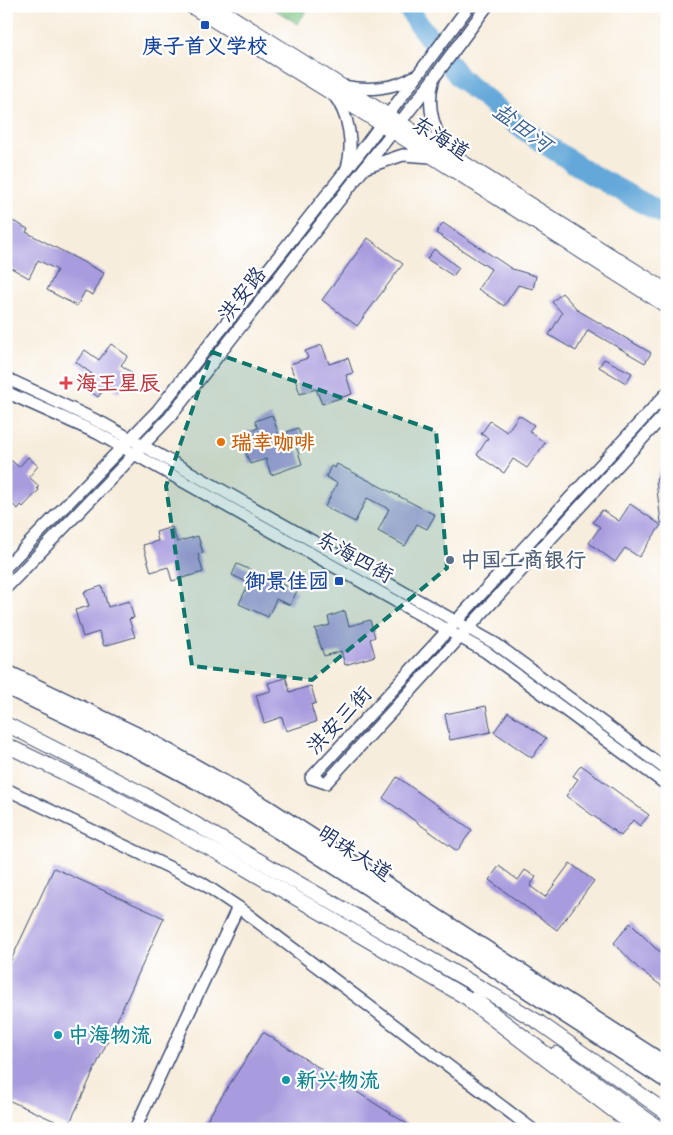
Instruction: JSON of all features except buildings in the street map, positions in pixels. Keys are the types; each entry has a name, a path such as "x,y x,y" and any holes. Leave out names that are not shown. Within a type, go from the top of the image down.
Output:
{"main road":[{"name":"明珠大道","path":"6,673 150,742 264,806 667,1066"},
{"name":"明珠大道","path":"6,686 143,752 202,783 317,854 667,1080"},
{"path":"473,1001 641,1129"}],"street":[{"name":"东海道","path":"192,6 339,90"},
{"name":"东海道","path":"214,6 391,123 452,155 667,291"},
{"name":"洪安路","path":"6,588 170,417 365,168 425,65 469,6"},
{"name":"洪安路","path":"6,567 158,410 345,172 437,74 487,6"},
{"path":"345,172 350,155 349,134 339,90 396,85 410,80 425,65"},
{"path":"437,74 430,95 432,116 443,144 452,155"},
{"name":"东海道","path":"391,123 438,159 667,306"},
{"path":"365,168 381,160 404,155 420,155 438,159"},
{"name":"东海四街","path":"6,378 104,424 126,443 134,454 486,652 667,785"},
{"name":"东海四街","path":"6,392 97,433 126,443 143,445 456,621 496,644 667,770"},
{"name":"洪安三街","path":"667,393 311,778 326,783 667,412"},
{"path":"6,724 143,794 481,988 547,1028 667,1113"},
{"path":"6,745 102,791 216,851 473,1001 553,1052 660,1129"},
{"path":"6,789 202,882 238,907 532,1129"},
{"path":"135,1129 238,907"}],"highlighted area":[{"path":"212,352 436,431 447,568 312,680 192,666 166,486"}],"green space":[{"path":"269,6 309,6 298,24"}],"waterway":[{"name":"盐田河","path":"407,6 460,78 521,128 589,173 667,216"}],"place":[{"name":"庚子首义学校","path":"205,25"},
{"name":"海王星辰","path":"66,383"},
{"name":"瑞幸咖啡","path":"221,442"},
{"name":"中国工商银行","path":"450,560"},
{"name":"御景佳园","path":"339,581"},
{"name":"中海物流","path":"58,1035"},
{"name":"新兴物流","path":"286,1080"}]}
